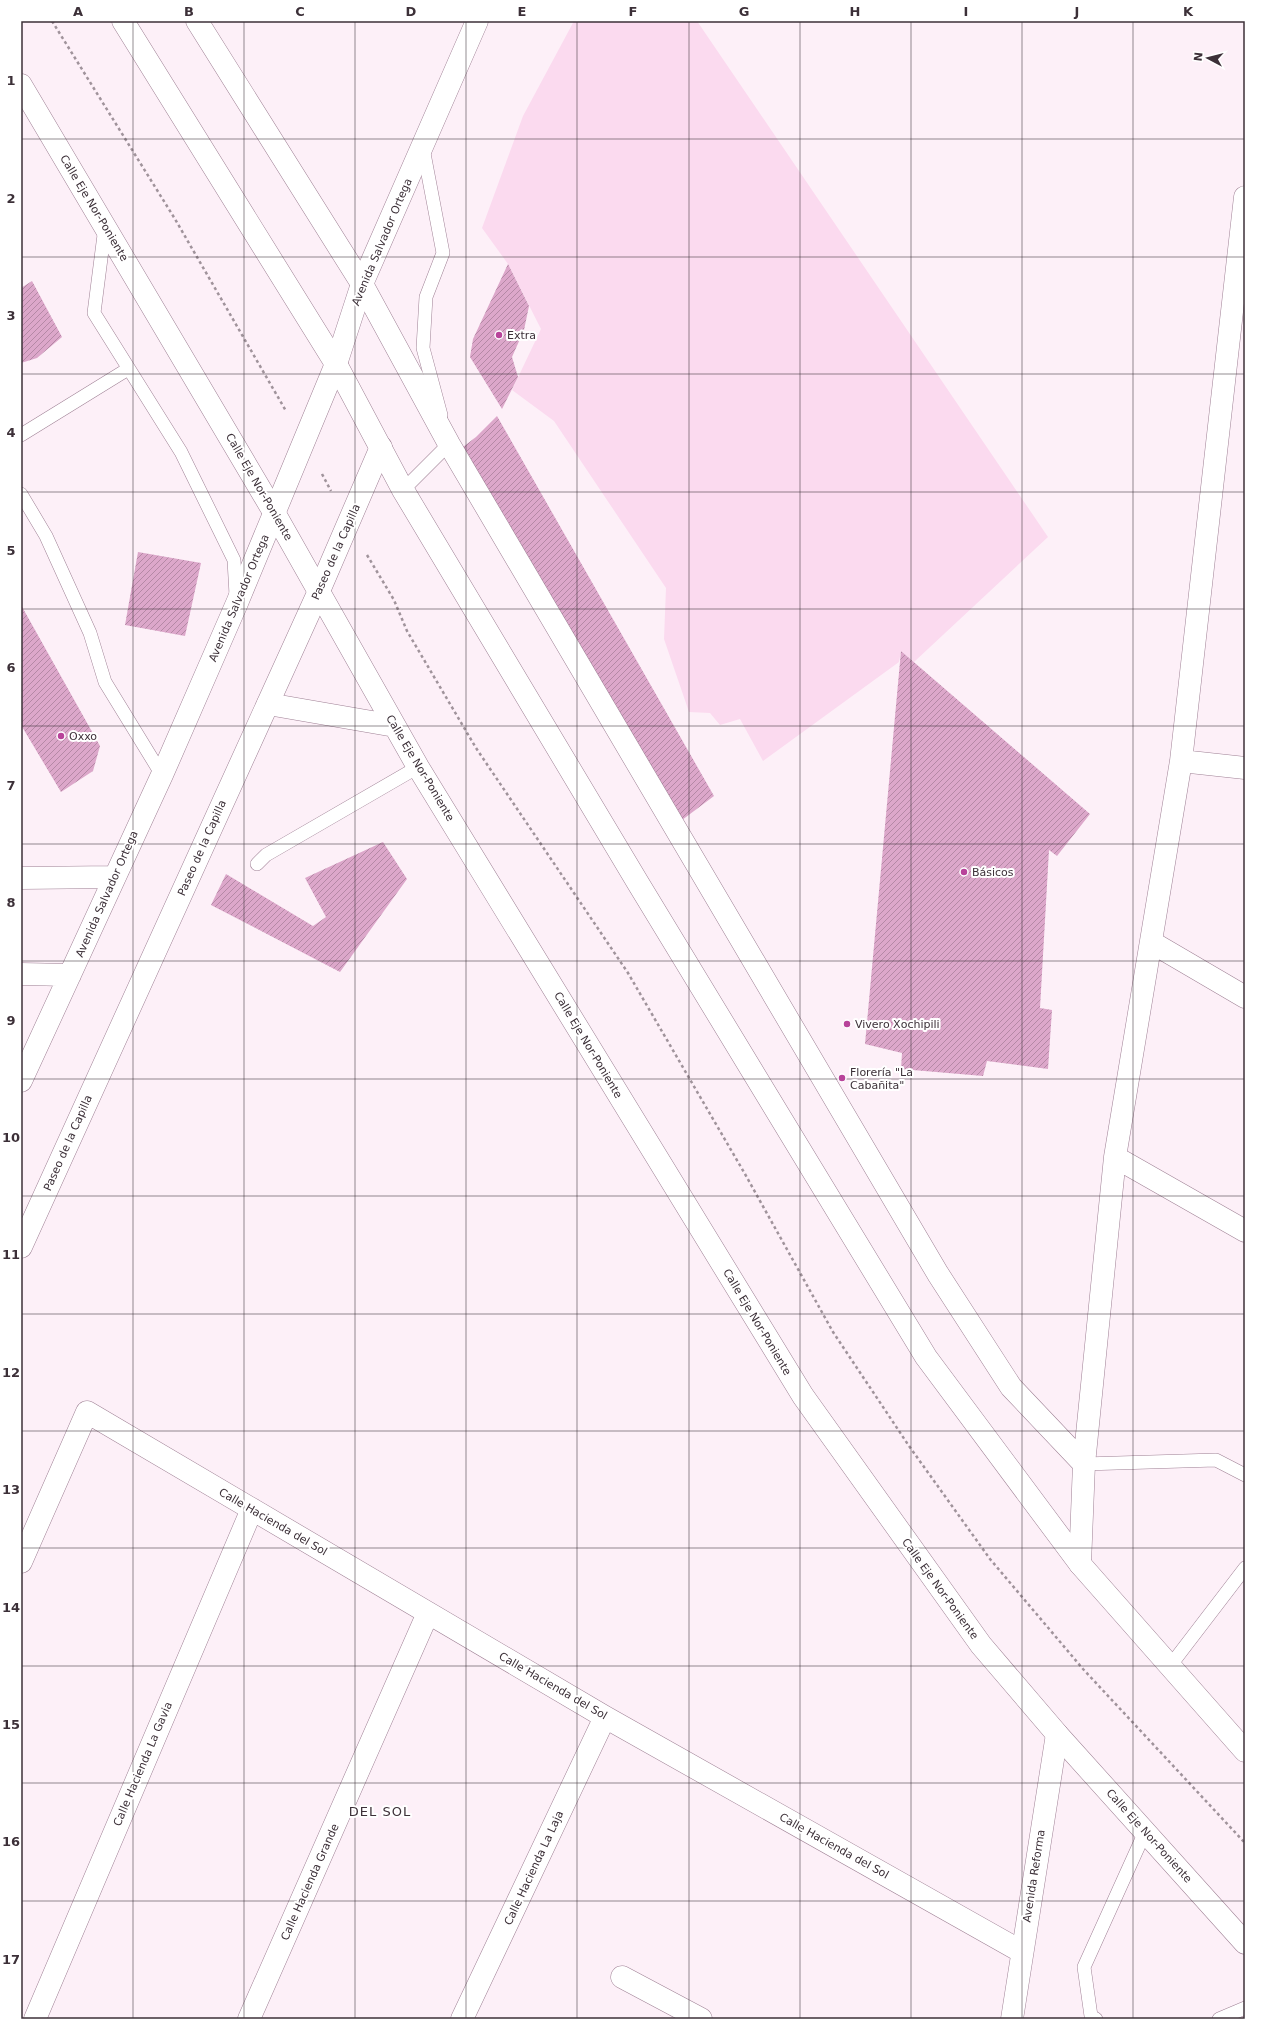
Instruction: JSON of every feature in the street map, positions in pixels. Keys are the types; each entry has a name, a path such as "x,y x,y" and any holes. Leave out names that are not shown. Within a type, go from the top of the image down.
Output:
{"street":[{"path":"123,21 336,364 403,490 646,896 926,1357 1080,1564 1245,1751"},
{"path":"197,21 362,284 449,444 938,1274 1011,1387 1084,1464"},
{"name":"Avenida Salvador Ortega","path":"21,1081 162,775 237,603 336,364 362,284 477,21"},
{"name":"Calle Eje Nor-Poniente","path":"21,85 275,514 418,767 803,1396 981,1645 1057,1734 1245,1943"},
{"path":"1080,1564 1084,1464 1115,1157 1181,761 1245,197"},
{"name":"Paseo de la Capilla","path":"21,1247 319,591 381,447"},
{"path":"268,704 395,726"},
{"path":"1181,761 1245,768"},
{"path":"21,878 115,877"},
{"path":"1151,942 1245,997"},
{"path":"21,974 70,975"},
{"path":"1115,1157 1245,1231"},
{"name":"Calle Hacienda del Sol","path":"21,1562 87,1412 605,1717 1022,1952"},
{"name":"Calle Hacienda La Gavia","path":"35,2019 252,1509"},
{"name":"Calle Hacienda Grande","path":"249,2019 428,1613"},
{"name":"Calle Hacienda La Laja","path":"462,2019 605,1717"},
{"name":"Avenida Reforma","path":"1012,2019 1057,1734"},
{"path":"622,1977 701,2019"}],"lane":[{"path":"403,490 449,444 423,348 426,297 443,253 422,148"},
{"path":"105,226 94,314 181,452 234,560 237,603"},
{"path":"21,435 128,369"},
{"path":"21,494 46,536 90,633 105,682 162,775"},
{"path":"257,864 266,855 418,767"},
{"path":"1084,1464 1216,1460 1245,1475"},
{"path":"1170,1666 1245,1568"},
{"path":"1096,2019 1091,2016 1084,1967 1145,1832"},
{"path":"1219,2019 1245,2008"}],"path":[{"path":"52,21 175,219 394,600 408,631 476,748 628,972 745,1174 833,1332 909,1446 990,1559 1010,1584 1083,1669 1245,1843"}],"shaded area":[{"path":"574,21 697,21 1048,537 914,662 901,651 899,662 763,761 740,719 720,725 710,713 689,712 664,639 666,588 554,421 512,390 541,329 508,264 482,228 523,116"}],"building":[{"name":"Extra","path":"508,264 529,306 524,330 512,357 518,377 502,409 470,357 473,339"},
{"path":"32,281 62,337 37,358 21,363 21,288"},
{"path":"497,416 714,796 678,823 463,447 476,437"},
{"path":"138,552 201,563 185,636 125,625"},
{"name":"Oxxo","path":"21,605 100,746 93,771 61,792 21,725"},
{"name":"Básicos","path":"901,651 1090,814 1057,856 1049,850 1040,1008 1052,1010 1048,1069 987,1061 983,1076 901,1069 902,1053 865,1044"},
{"path":"383,842 407,879 340,972 211,905 226,874 313,926 326,917 305,878"}],"place":[{"name":"Extra","path":"499,335"},
{"name":"Oxxo","path":"61,736"},
{"name":"Básicos","path":"964,872"},
{"name":"Vivero Xochipili","path":"847,1024"},
{"name":"Florería \"La Cabañita\"","path":"842,1078"}],"district":[{"name":"DEL SOL","path":"380,1811"}]}
